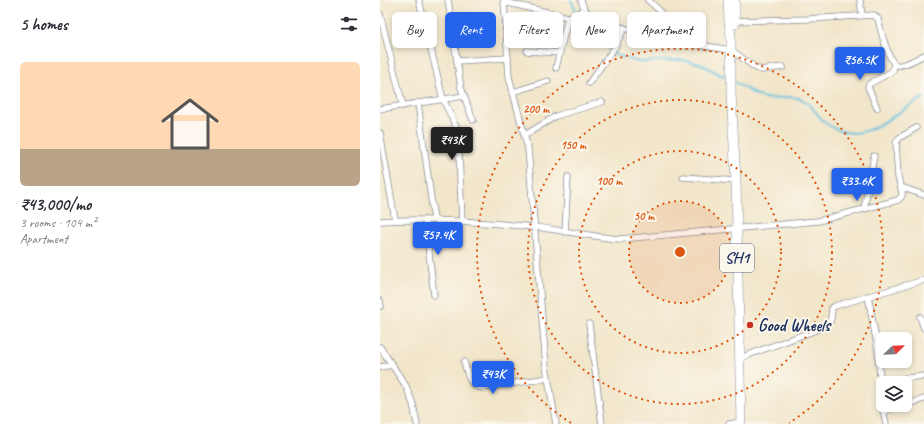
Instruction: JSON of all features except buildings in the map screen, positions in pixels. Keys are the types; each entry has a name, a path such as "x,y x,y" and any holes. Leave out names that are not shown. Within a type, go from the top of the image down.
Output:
{"main road":[{"path":"728,0 732,21"},
{"path":"731,50 732,21 735,0"},
{"name":"SH1","path":"731,50 731,93 736,181 741,423"}],"street":[{"path":"419,0 443,99 456,124 459,135 462,222"},
{"path":"448,0 464,96 473,120"},
{"path":"581,0 582,10"},
{"path":"648,0 660,12"},
{"path":"860,0 862,15"},
{"path":"556,424 548,378 528,149 509,77 504,1 570,17 582,10"},
{"path":"582,10 597,19 654,38 731,50 761,70 783,67"},
{"path":"380,14 403,106"},
{"path":"732,21 809,19 874,15 878,19 890,57 894,64 891,72 869,84 868,87 877,108"},
{"path":"556,68 570,17"},
{"path":"589,82 615,47 624,28"},
{"path":"528,51 560,53"},
{"path":"894,64 898,66 903,65 924,55"},
{"path":"458,61 508,58"},
{"path":"513,92 548,81"},
{"path":"380,109 464,96"},
{"path":"524,135 556,116 602,102"},
{"path":"418,103 434,220"},
{"path":"380,221 434,220 534,227 622,239 818,221 898,200 902,196 898,177 896,143 899,138 916,128"},
{"path":"380,133 395,220"},
{"path":"864,209 874,156"},
{"path":"565,232 568,177"},
{"path":"683,177 736,181"},
{"path":"900,187 924,195"},
{"path":"425,220 434,295"},
{"path":"740,358 824,327 832,320 832,308 835,306 924,280"},
{"path":"868,296 878,350 881,376"},
{"path":"920,317 924,328"},
{"path":"589,324 602,424"},
{"path":"380,347 393,365 409,393 417,424"},
{"path":"464,362 470,382 477,388 548,378"},
{"path":"380,367 393,365"},
{"path":"912,377 924,376"},
{"path":"912,403 924,399"},
{"path":"883,412 886,424"},
{"path":"729,424 741,423"}],"waterway":[{"path":"571,0 581,23 616,55 639,62 682,60 701,64 727,78"},
{"path":"735,82 754,94 769,99 792,97 801,99 809,104 822,120 830,126 843,132 856,133 868,130 924,98"}],"place":[{"name":"Good Wheels","path":"750,325"}]}
